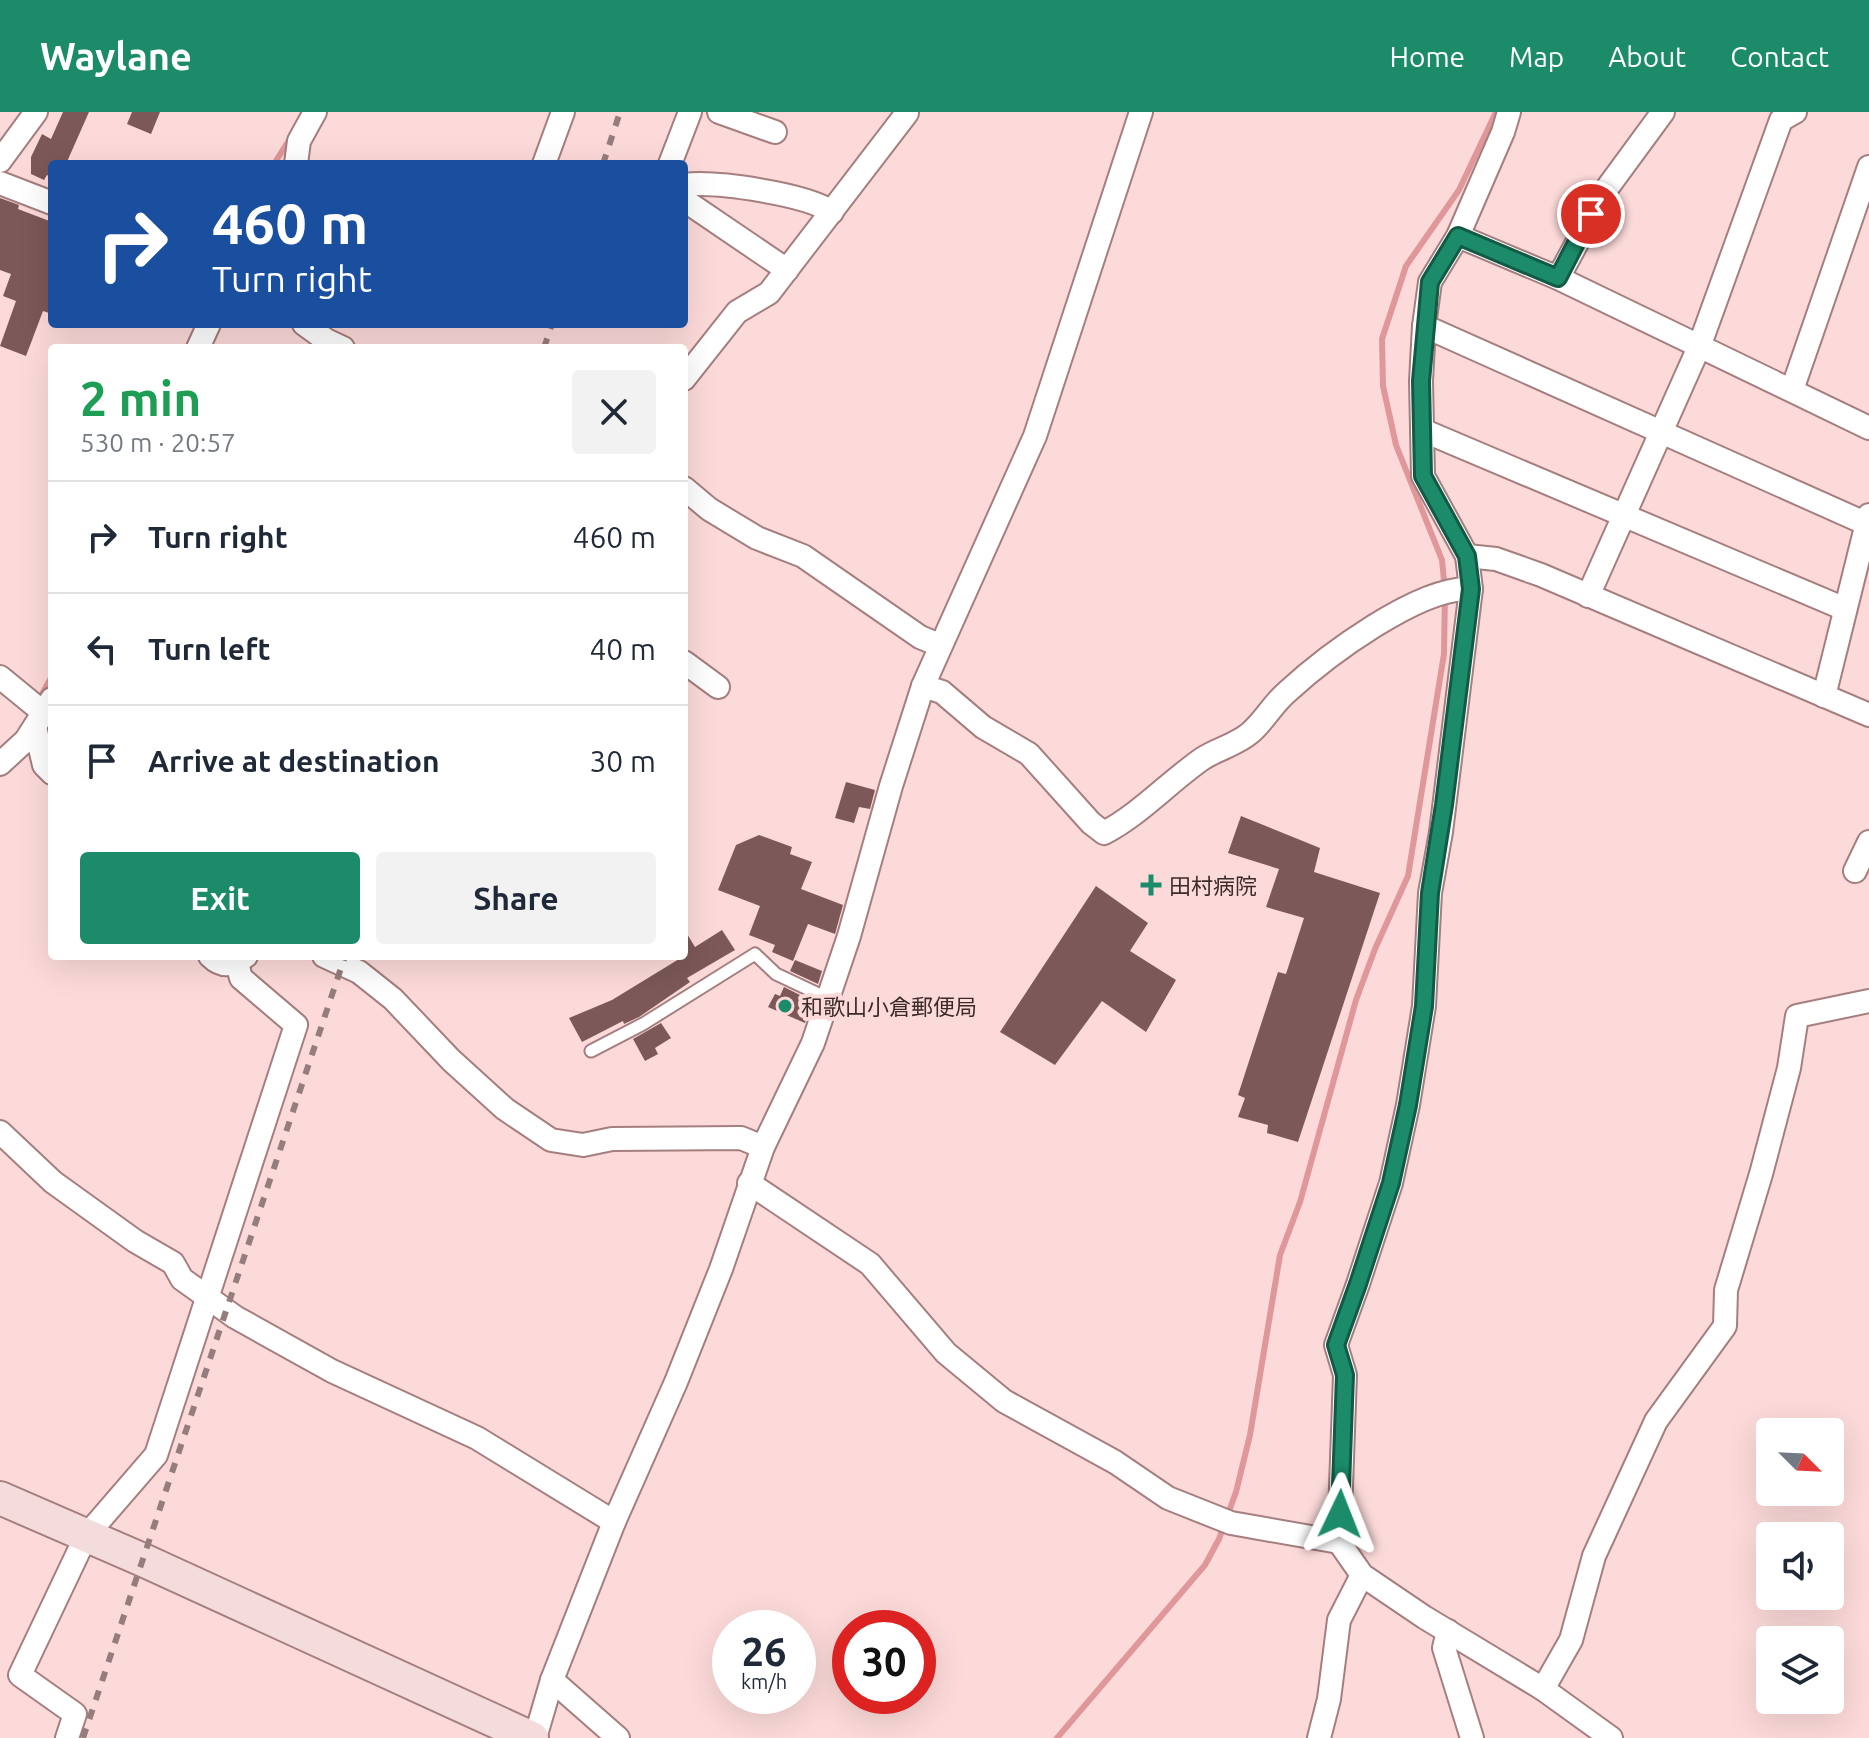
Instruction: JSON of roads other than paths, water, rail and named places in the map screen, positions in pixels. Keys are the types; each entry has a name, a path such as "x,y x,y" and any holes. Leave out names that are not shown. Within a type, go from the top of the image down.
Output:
{"street":[{"path":"0,161 36,112"},
{"path":"297,160 299,141 315,112"},
{"path":"545,160 563,112"},
{"path":"672,160 690,112"},
{"path":"719,112 775,132"},
{"path":"0,1498 533,1738 552,1680 614,1522 682,1368 721,1269 763,1147 813,1043 923,686 1035,436 1141,112"},
{"path":"1509,112 1458,236 1430,282 1424,326 1423,476 1467,556 1466,589 1444,805 1430,893 1424,1006 1408,1105 1391,1183 1336,1345 1345,1375 1339,1542 1362,1575 1543,1689 1611,1738"},
{"path":"1558,278 1605,191 1663,112"},
{"path":"1588,596 1699,347 1781,120 1795,112"},
{"path":"688,375 737,312 764,298 907,113"},
{"path":"1792,390 1869,167"},
{"path":"0,183 48,201"},
{"path":"688,185 731,184 817,204 832,212"},
{"path":"688,203 787,270"},
{"path":"1458,236 1558,278 1869,428"},
{"path":"1424,326 1868,520 1824,696"},
{"path":"310,328 334,344"},
{"path":"1422,430 1845,609"},
{"path":"688,491 709,509 757,538 803,556 920,637 939,645"},
{"path":"1467,556 1496,559 1869,715"},
{"path":"923,686 942,692 983,727 1029,754 1091,823 1104,833 1121,824 1202,759 1249,734 1286,692 1379,621 1418,602 1466,589"},
{"path":"688,665 718,687"},
{"path":"0,677 44,713"},
{"path":"0,764 26,740 44,713"},
{"path":"44,713 44,765 48,769"},
{"path":"1855,871 1869,842"},
{"path":"67,1738 75,1714 20,1675 86,1536 156,1455 296,1025 241,978 241,960 222,964 216,960"},
{"path":"333,960 359,972 393,999 451,1060 505,1109 551,1140 583,1145 612,1139 741,1138 763,1147"},
{"path":"1543,1689 1571,1640 1594,1556 1656,1421 1725,1326 1726,1290 1789,1068 1797,1016 1869,1001"},
{"path":"0,1132 53,1182 135,1241 173,1263 182,1279 235,1317 332,1371 477,1438 614,1522"},
{"path":"749,1183 870,1264 946,1353 1004,1401 1115,1462 1168,1498 1220,1519 1339,1542"},
{"path":"1319,1738 1329,1699 1339,1620 1362,1575"},
{"path":"1448,1631 1444,1648 1472,1738"},
{"path":"552,1680 618,1738"}],"lane":[{"path":"591,1051 643,1024 755,954 776,974 829,999"}],"waterway":[{"path":"1057,1738 1205,1565 1219,1539 1236,1492 1250,1435 1280,1255 1300,1202 1356,1000 1408,876 1444,654 1445,591 1442,560 1396,445 1383,386 1382,339 1406,266 1459,190 1496,112"},
{"path":"277,160 291,137"},
{"path":"39,700 48,683"}],"railway":[{"path":"604,160 620,112"},
{"path":"545,344 551,328"},
{"path":"83,1738 344,960"}],"place":[{"name":"田村病院","path":"1151,885"},
{"name":"和歌山小倉郵便局","path":"785,1006"}]}
